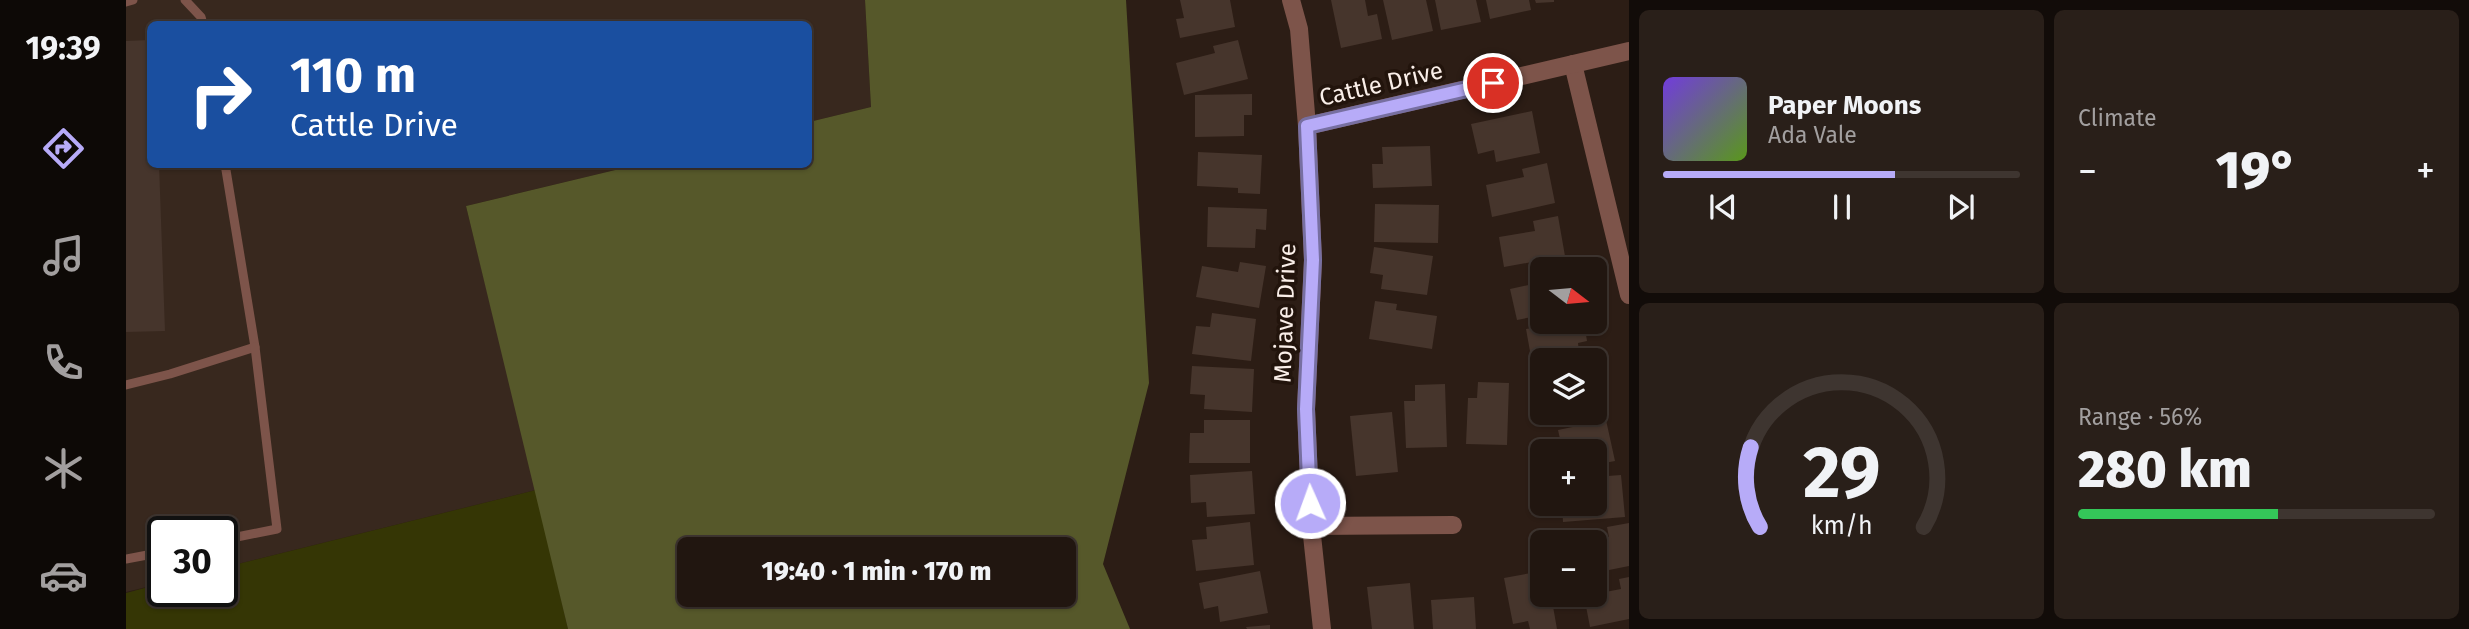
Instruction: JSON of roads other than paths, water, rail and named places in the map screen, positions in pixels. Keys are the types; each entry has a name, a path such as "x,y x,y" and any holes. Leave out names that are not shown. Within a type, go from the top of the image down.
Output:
{"street":[{"name":"Mojave Drive","path":"1291,0 1299,29 1307,126 1313,260 1306,409 1311,526 1322,629"},
{"name":"Cattle Drive","path":"1307,126 1629,51"},
{"path":"1573,64 1629,295"},
{"path":"1311,526 1453,525"}],"lane":[{"path":"126,2 133,0"},
{"path":"185,0 202,21"},
{"path":"226,168 255,347 277,529 238,537"},
{"path":"126,385 255,347"},
{"path":"126,559 147,555"}]}
